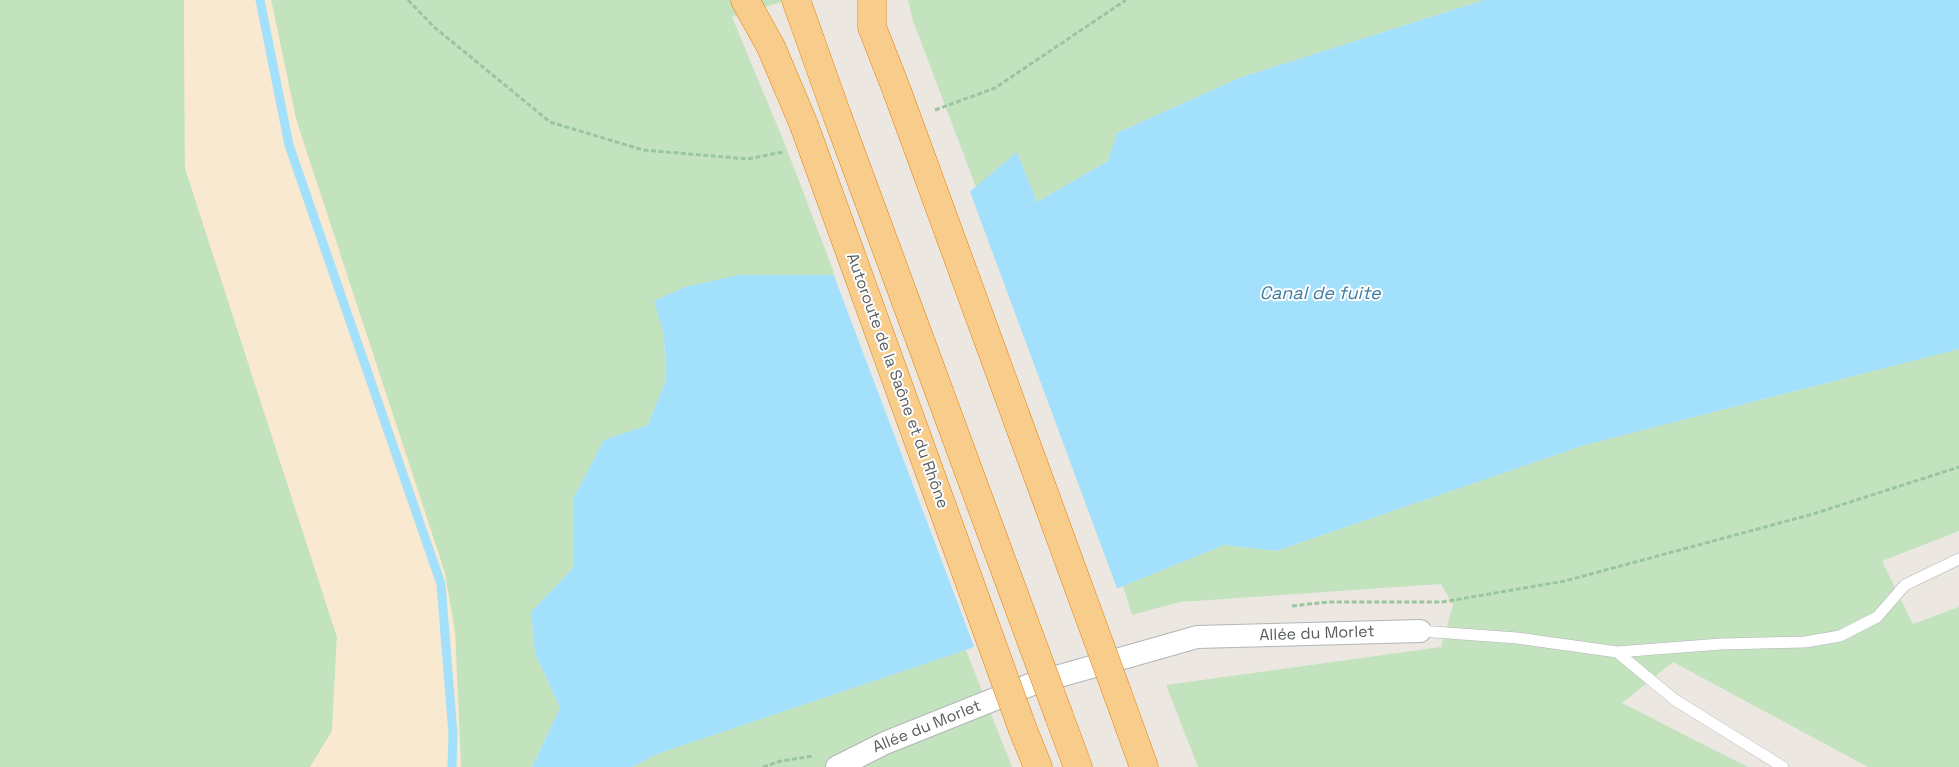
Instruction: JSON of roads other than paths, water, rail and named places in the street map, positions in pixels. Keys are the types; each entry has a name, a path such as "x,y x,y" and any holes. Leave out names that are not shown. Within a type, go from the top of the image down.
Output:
{"highway":[{"name":"Autoroute de la Saône et du Rhône","path":"745,0 771,47 804,125 1038,767"},
{"path":"796,0 1078,767"},
{"path":"851,0 872,27 897,92 1144,767"},
{"path":"872,0 872,27"}],"street":[{"name":"Allée du Morlet","path":"828,761 885,743 1035,683 1197,637 1420,631"}],"lane":[{"name":"Allée du Morlet","path":"1420,631 1517,638 1617,652 1721,644 1805,642 1840,636 1877,617 1905,585 1959,559"},
{"path":"1617,652 1675,700 1783,767"}],"water":[{"name":"Canal de fuite","path":"1484,0 1959,0 1959,349 1585,445 1276,551 1224,545 966,650 657,754 632,767 532,767 560,708 535,653 531,612 574,567 573,499 604,440 648,425 666,380 664,335 654,301 685,287 739,275 835,275 941,216 1017,152 1037,202 1108,161 1117,133 1239,78"}],"waterway":[{"path":"260,0 289,145 441,584 453,734 452,767"}]}
